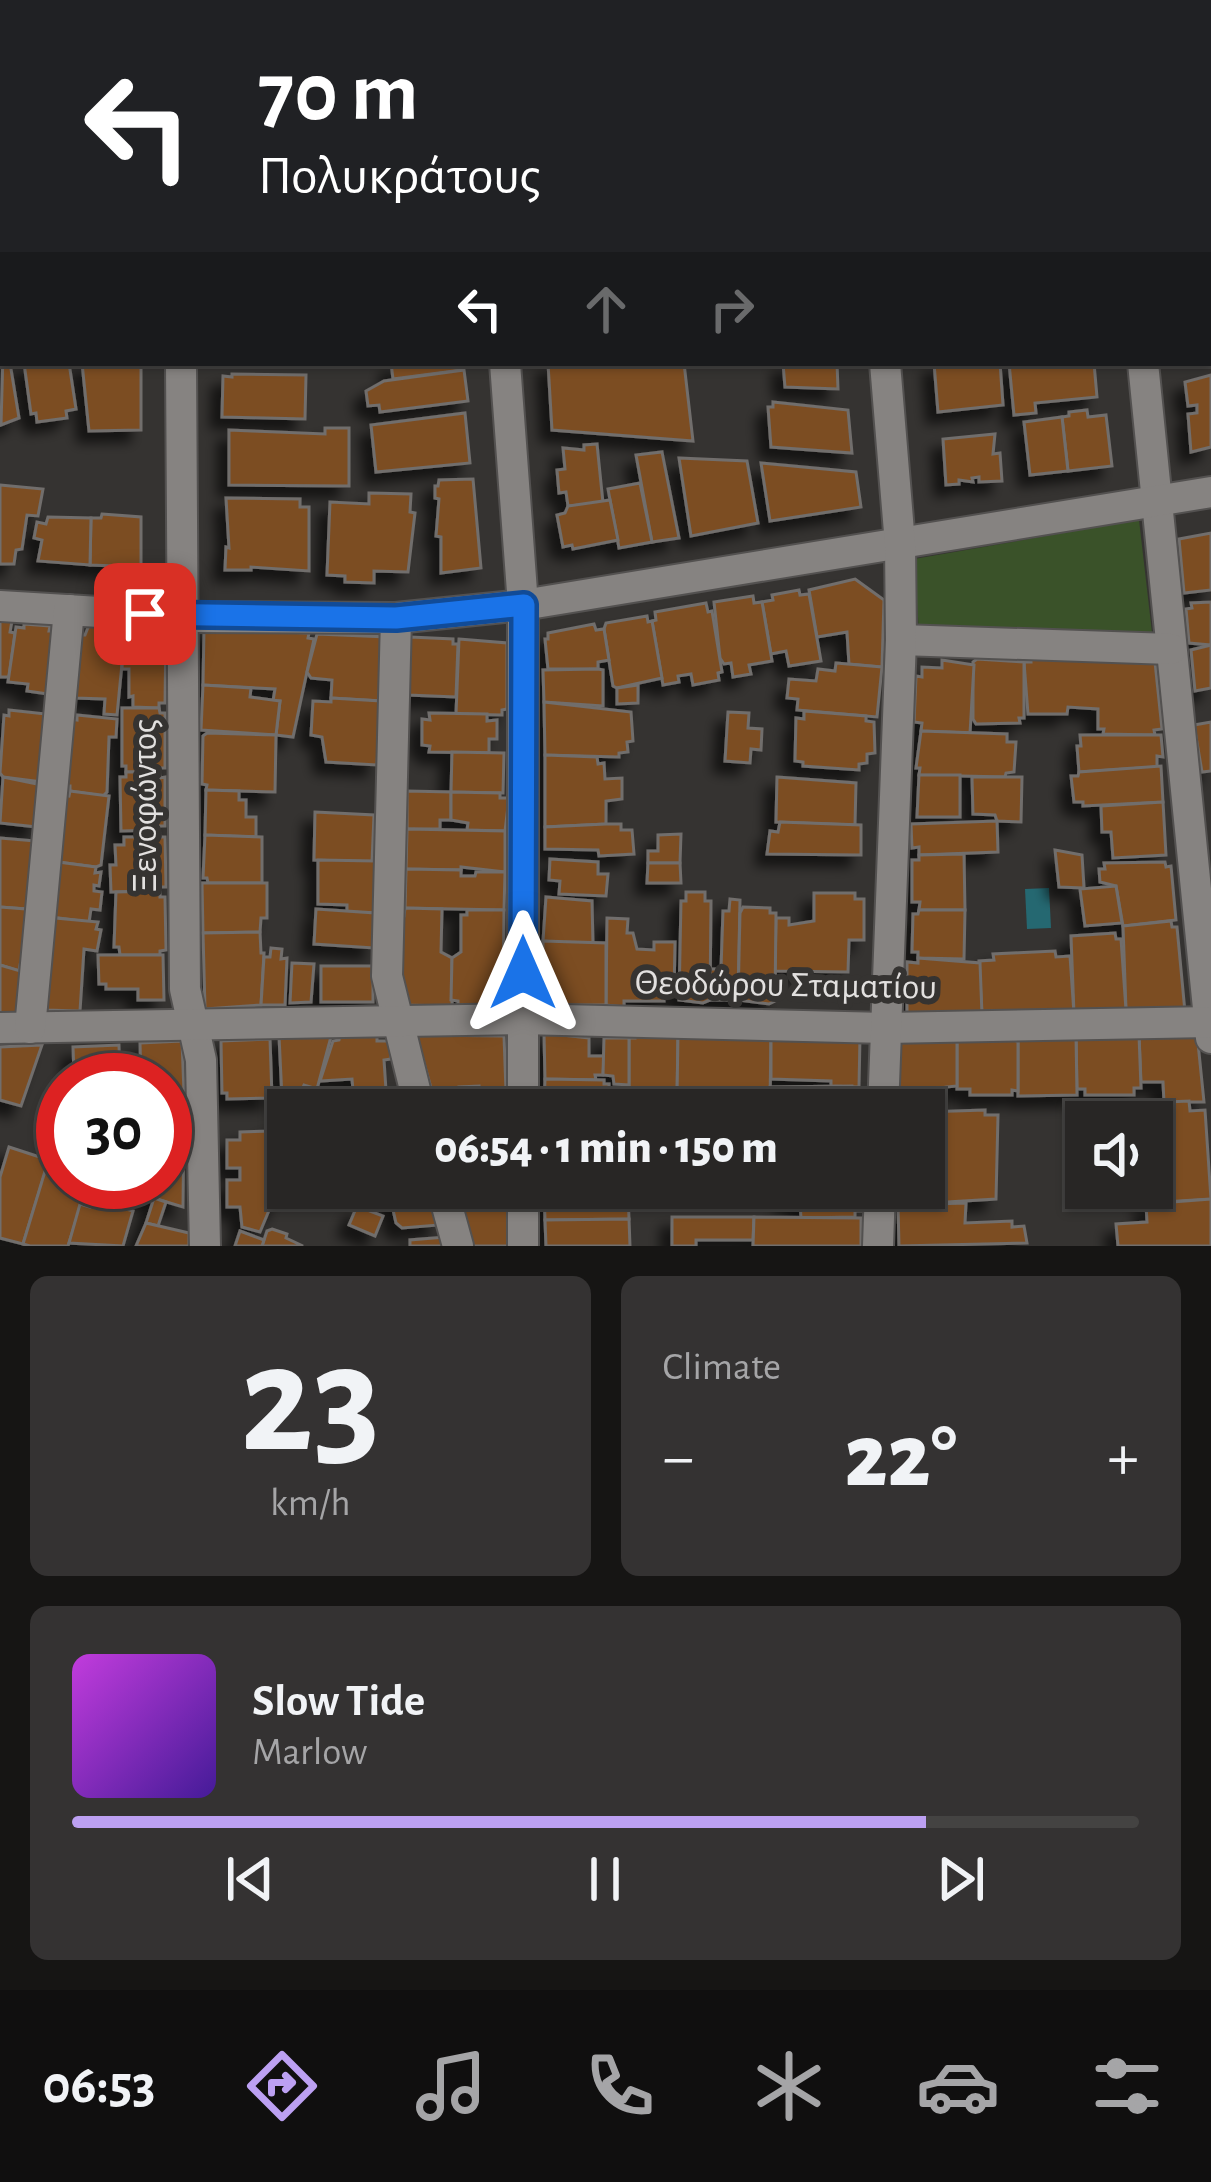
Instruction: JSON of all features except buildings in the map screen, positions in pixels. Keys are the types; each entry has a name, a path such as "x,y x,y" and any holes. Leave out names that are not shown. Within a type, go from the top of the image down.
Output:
{"street":[{"name":"Ξενοφώντος","path":"181,366 185,989 201,1060 205,1246"},
{"path":"505,366 524,605 523,1089"},
{"path":"884,1089 902,640 900,544 885,366"},
{"path":"1143,366 1171,649 1199,789 1210,1028"},
{"path":"0,606 182,617 396,618 524,605 1211,492"},
{"path":"15,1028 69,610"},
{"path":"396,618 387,976 415,1089"},
{"path":"902,640 1171,649"},
{"name":"Θεοδώρου Σταματίου","path":"15,1028 523,1019 886,1028 1210,1028"},
{"path":"448,1209 458,1246"},
{"path":"523,1209 523,1246"},
{"path":"878,1246 879,1209"}],"green space":[{"path":"1139,520 1153,641 919,632 914,559"}],"water":[{"path":"1049,888 1051,928 1027,929 1025,889"}],"route":[{"path":"145,614 396,618 524,605 523,973"}]}
